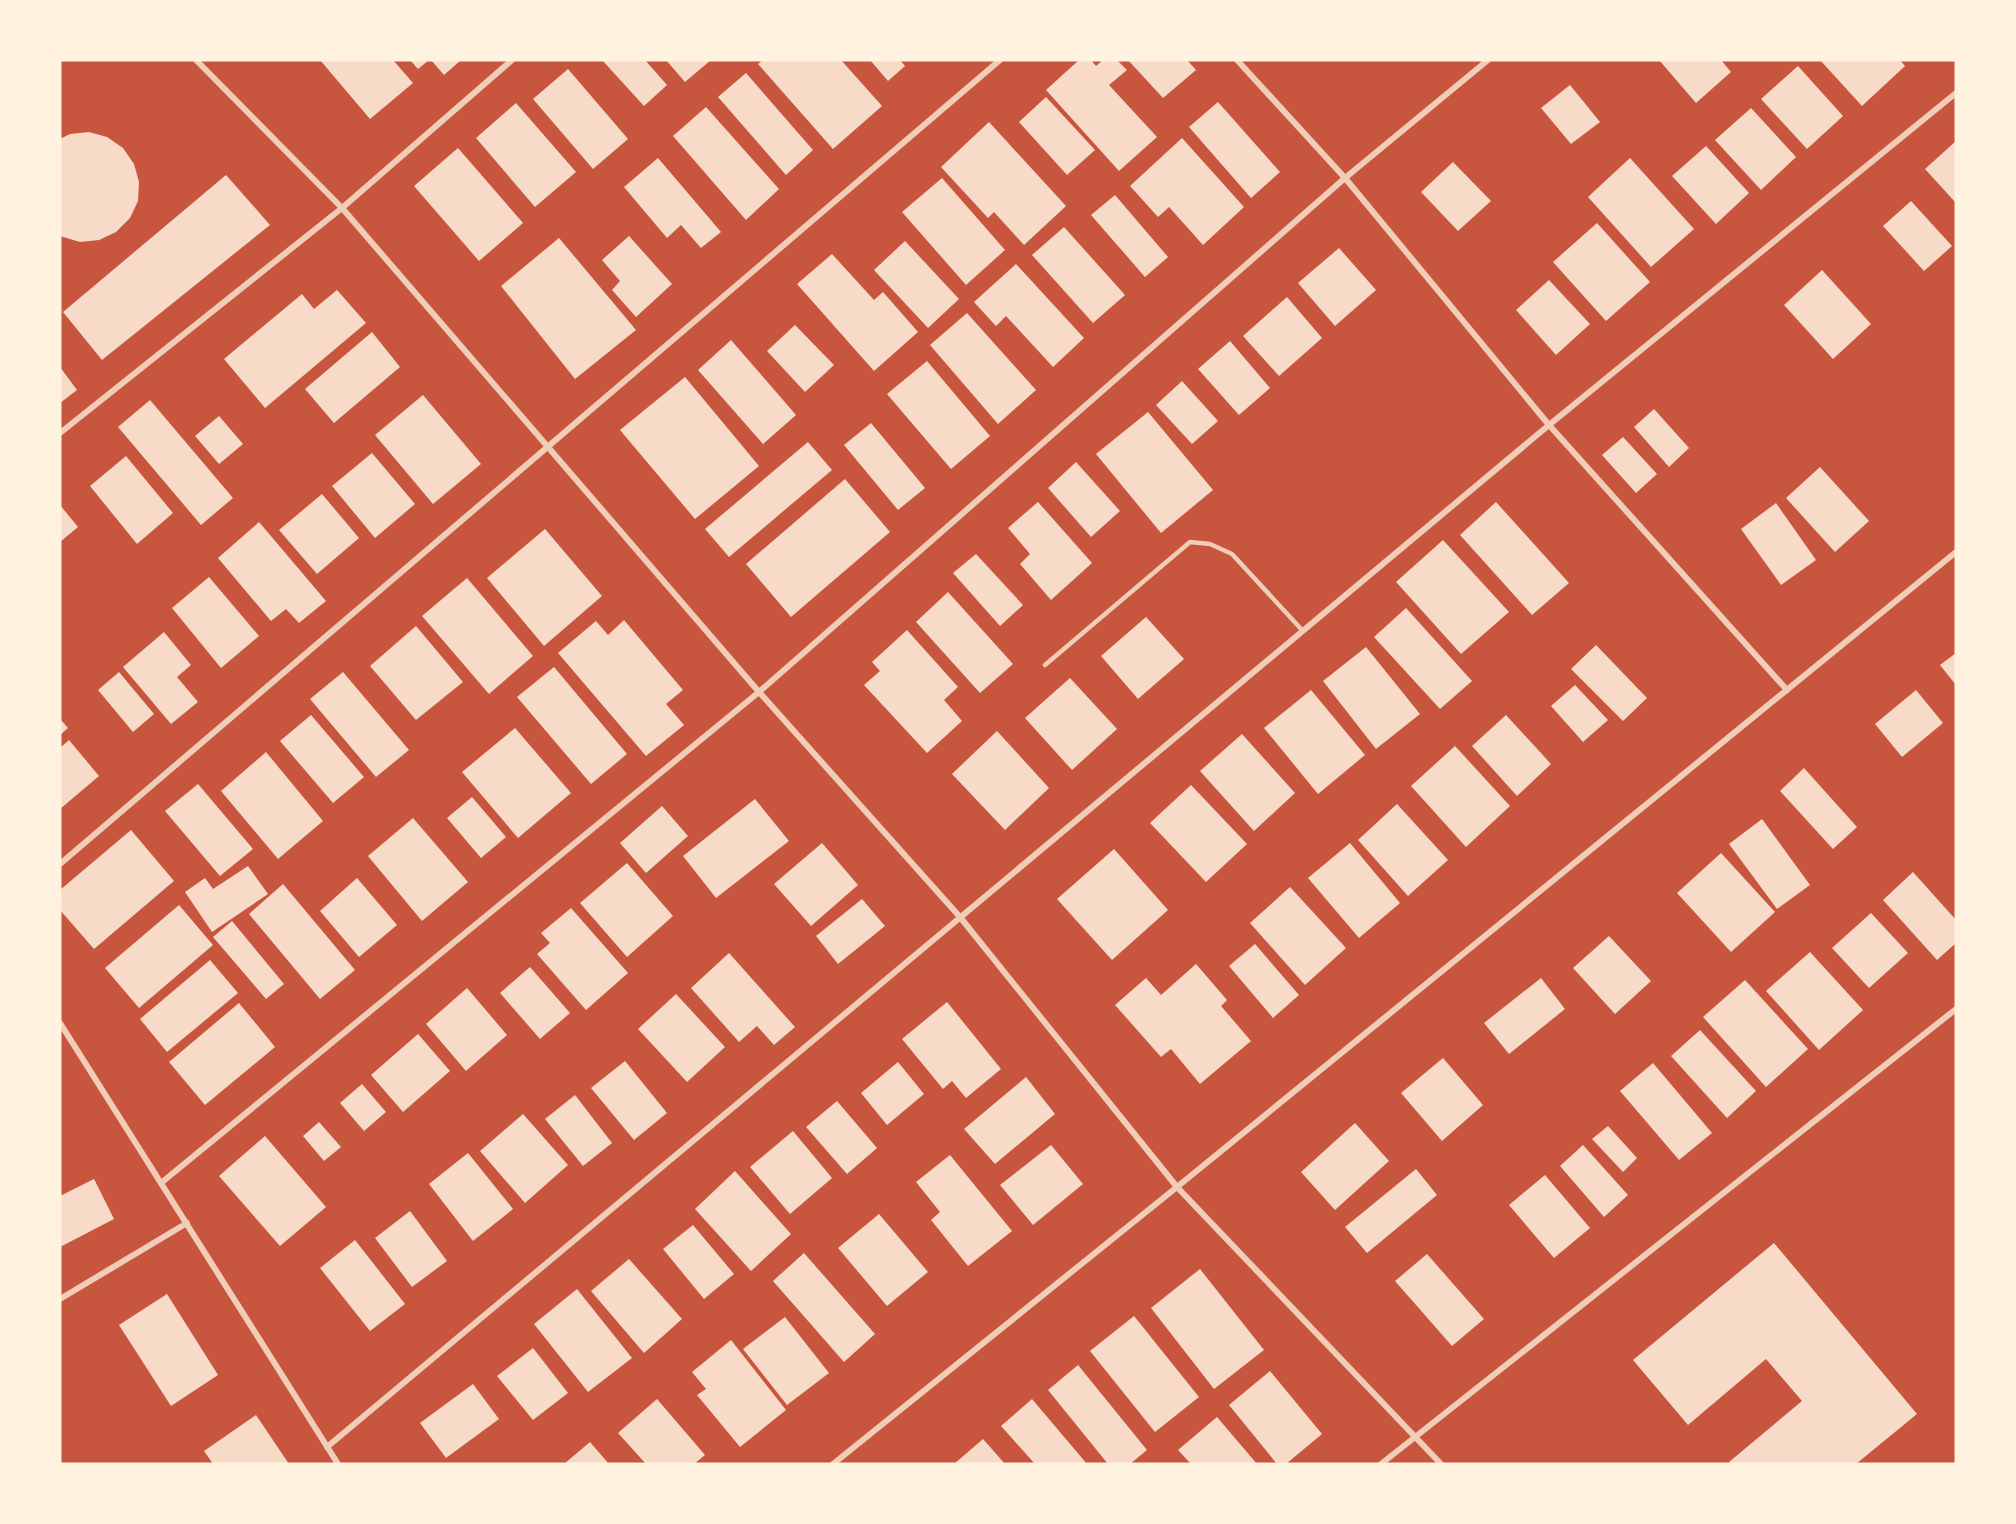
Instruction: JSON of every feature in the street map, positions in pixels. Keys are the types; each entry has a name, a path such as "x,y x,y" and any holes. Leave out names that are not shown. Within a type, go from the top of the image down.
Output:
{"street":[{"path":"196,60 342,208 759,692 960,917 1177,1187 1442,1464"},
{"path":"60,433 342,208 512,60"},
{"path":"60,864 1000,60"},
{"path":"1237,60 1345,178 1549,424 1787,690"},
{"path":"161,1183 759,692 1345,178 1488,60"},
{"path":"327,1447 1549,424 1956,93"},
{"path":"833,1464 1177,1187 1956,552"},
{"path":"1382,1464 1956,1009"},
{"path":"60,1023 338,1464"},
{"path":"60,1299 187,1223"}],"lane":[{"path":"1045,665 1190,542 1210,544 1232,554 1302,630"}],"building":[{"path":"320,60 393,60 413,83 370,119"},
{"path":"410,60 429,60 418,69"},
{"path":"431,60 461,60 444,75"},
{"path":"602,60 645,60 667,85 644,106"},
{"path":"666,60 711,60 685,82"},
{"path":"763,60 841,60 882,106 833,149 758,64"},
{"path":"870,60 900,60 905,66 888,81"},
{"path":"1079,60 1091,60 1096,66 1103,60 1117,60 1127,70 1109,85 1157,137 1119,171 1046,90"},
{"path":"1128,60 1187,60 1196,70 1163,98"},
{"path":"1659,60 1721,60 1731,72 1696,103"},
{"path":"1820,60 1900,60 1905,66 1862,106"},
{"path":"1798,66 1843,116 1807,149 1761,99"},
{"path":"568,69 628,139 593,169 533,99"},
{"path":"746,73 813,150 786,175 718,97"},
{"path":"1570,85 1600,122 1571,144 1541,108"},
{"path":"1046,97 1095,150 1067,175 1019,122"},
{"path":"1218,102 1280,172 1251,198 1189,127"},
{"path":"516,103 576,172 535,207 476,138"},
{"path":"706,107 779,189 746,220 673,136"},
{"path":"1751,108 1796,157 1761,190 1715,140"},
{"path":"989,122 1066,206 1024,245 994,212 988,218 941,167"},
{"path":"89,132 107,137 123,148 134,164 139,182 138,201 130,218 116,232 99,240 80,242 60,236 60,139 70,134"},
{"path":"1182,138 1244,207 1203,245 1169,207 1158,217 1130,186"},
{"path":"1956,141 1956,203 1925,169"},
{"path":"1706,146 1749,193 1716,224 1672,176"},
{"path":"458,148 523,223 479,261 414,186"},
{"path":"658,158 721,232 701,248 681,225 667,238 624,187"},
{"path":"1630,158 1694,229 1651,267 1588,197"},
{"path":"1453,162 1491,201 1458,231 1421,192"},
{"path":"226,175 270,225 102,360 63,312"},
{"path":"942,178 1005,250 966,285 902,212"},
{"path":"1115,195 1168,257 1145,277 1091,215"},
{"path":"1911,201 1952,246 1924,271 1883,226"},
{"path":"1597,223 1650,282 1606,321 1553,262"},
{"path":"1064,227 1125,295 1093,323 1032,255"},
{"path":"629,236 672,284 636,317 612,290 620,281 602,260"},
{"path":"559,238 636,330 575,379 501,286"},
{"path":"905,241 959,299 928,328 874,270"},
{"path":"1339,248 1376,290 1335,326 1298,283"},
{"path":"832,254 874,300 883,292 918,332 874,371 797,284"},
{"path":"1016,264 1084,338 1053,367 1006,316 996,326 974,302"},
{"path":"1822,270 1871,324 1833,359 1784,305"},
{"path":"1549,280 1590,324 1556,355 1516,310"},
{"path":"337,290 366,323 265,408 224,359 302,294 314,309"},
{"path":"1287,297 1322,338 1279,376 1243,336"},
{"path":"967,313 1036,390 998,424 930,345"},
{"path":"795,325 834,365 805,392 767,351"},
{"path":"372,332 400,367 334,423 305,389"},
{"path":"731,340 796,415 763,444 698,370"},
{"path":"1230,341 1270,388 1239,415 1198,369"},
{"path":"927,361 990,436 951,469 887,394"},
{"path":"60,367 77,390 60,403"},
{"path":"685,377 759,466 695,519 620,430"},
{"path":"1182,381 1218,421 1192,444 1156,405"},
{"path":"423,395 481,464 433,504 375,435"},
{"path":"150,400 233,498 201,525 118,427"},
{"path":"1654,409 1689,448 1669,467 1634,427"},
{"path":"1148,412 1213,490 1161,533 1096,454"},
{"path":"219,416 243,444 219,464 195,436"},
{"path":"871,423 925,488 898,510 844,445"},
{"path":"1623,437 1657,474 1636,493 1602,455"},
{"path":"808,442 832,470 729,557 705,529"},
{"path":"372,453 415,504 375,538 332,486"},
{"path":"126,456 173,513 137,544 90,486"},
{"path":"1076,462 1120,511 1091,537 1048,488"},
{"path":"1820,467 1869,521 1835,552 1786,498"},
{"path":"845,479 890,532 791,617 746,564"},
{"path":"322,494 359,538 317,574 279,530"},
{"path":"1038,502 1092,563 1051,600 1020,564 1030,554 1008,528"},
{"path":"1496,502 1569,583 1532,615 1460,535"},
{"path":"1776,503 1816,560 1781,585 1741,529"},
{"path":"60,505 78,527 60,542"},
{"path":"259,522 326,601 299,623 286,609 271,621 218,558"},
{"path":"545,529 602,596 544,646 487,578"},
{"path":"1443,540 1509,612 1461,654 1396,582"},
{"path":"976,554 1023,605 1000,626 953,573"},
{"path":"209,577 259,636 221,668 172,608"},
{"path":"467,578 533,656 489,694 422,616"},
{"path":"948,592 1013,664 980,693 916,622"},
{"path":"1406,608 1472,681 1440,709 1374,637"},
{"path":"1146,617 1184,659 1138,699 1101,656"},
{"path":"624,620 683,690 666,704 684,725 646,756 558,653 596,621 608,635"},
{"path":"416,626 463,682 416,720 370,666"},
{"path":"907,630 958,687 944,700 962,721 927,753 864,685 880,671 872,662"},
{"path":"164,632 191,665 177,677 198,702 171,724 123,667"},
{"path":"1596,645 1647,698 1623,721 1571,669"},
{"path":"1366,647 1420,714 1376,749 1323,681"},
{"path":"1956,653 1956,685 1940,665"},
{"path":"554,667 627,754 591,784 517,697"},
{"path":"119,672 154,714 133,732 98,690"},
{"path":"343,672 409,750 376,777 310,699"},
{"path":"1070,678 1117,729 1072,770 1025,718"},
{"path":"1575,685 1608,720 1583,742 1551,706"},
{"path":"1311,690 1365,755 1318,794 1264,728"},
{"path":"1916,690 1943,723 1902,757 1875,724"},
{"path":"311,715 364,777 333,803 280,741"},
{"path":"1506,715 1551,764 1517,796 1472,746"},
{"path":"60,719 68,728 60,735"},
{"path":"515,728 571,793 518,838 462,772"},
{"path":"997,731 1049,788 1005,830 952,774"},
{"path":"1242,734 1295,793 1254,831 1200,771"},
{"path":"69,740 99,776 60,809 60,748"},
{"path":"1455,746 1510,806 1466,847 1411,786"},
{"path":"266,752 323,821 278,859 221,791"},
{"path":"1804,768 1857,827 1833,849 1780,791"},
{"path":"198,784 253,849 220,876 165,811"},
{"path":"1191,785 1247,844 1206,882 1150,823"},
{"path":"472,797 506,837 481,858 447,818"},
{"path":"755,799 789,841 716,898 683,856"},
{"path":"1397,804 1448,860 1408,896 1358,840"},
{"path":"662,806 688,836 646,873 620,843"},
{"path":"413,818 468,882 422,921 368,856"},
{"path":"1762,819 1810,885 1777,909 1729,844"},
{"path":"131,830 174,881 94,949 60,910 60,890"},
{"path":"822,843 858,885 811,926 774,884"},
{"path":"1350,843 1400,903 1359,938 1308,878"},
{"path":"1114,849 1168,910 1112,960 1057,899"},
{"path":"1721,853 1775,912 1731,952 1677,893"},
{"path":"627,863 673,916 627,957 580,903"},
{"path":"248,866 268,894 212,932 185,892 205,878 213,889"},
{"path":"1913,872 1956,920 1956,943 1937,960 1883,900"},
{"path":"357,878 397,925 359,957 320,911"},
{"path":"283,884 355,970 320,999 249,914"},
{"path":"1290,887 1346,948 1305,985 1250,923"},
{"path":"862,899 885,926 838,964 816,936"},
{"path":"179,905 213,945 139,1008 105,968"},
{"path":"571,908 628,973 586,1010 537,954 550,943 541,933"},
{"path":"1871,913 1908,953 1869,988 1832,948"},
{"path":"232,921 284,984 266,999 213,937"},
{"path":"1609,936 1651,981 1615,1014 1573,968"},
{"path":"1255,944 1299,995 1273,1018 1229,966"},
{"path":"1810,952 1863,1010 1819,1050 1766,991"},
{"path":"729,953 795,1027 774,1045 757,1026 739,1042 691,988"},
{"path":"210,960 238,993 167,1052 140,1019"},
{"path":"1196,964 1227,1000 1221,1006 1251,1041 1200,1084 1171,1049 1161,1057 1115,1005 1146,978 1161,995"},
{"path":"530,967 570,1013 540,1039 500,993"},
{"path":"1541,978 1565,1009 1509,1054 1484,1023"},
{"path":"1745,980 1808,1049 1766,1087 1703,1017"},
{"path":"467,988 507,1035 466,1071 426,1024"},
{"path":"676,994 725,1047 687,1082 638,1029"},
{"path":"947,1002 1001,1069 966,1098 952,1081 943,1089 902,1039"},
{"path":"239,1003 275,1047 205,1105 169,1062"},
{"path":"1700,1030 1756,1091 1727,1118 1671,1056"},
{"path":"418,1034 450,1071 403,1112 371,1075"},
{"path":"1443,1058 1483,1105 1442,1141 1401,1093"},
{"path":"625,1061 667,1113 634,1140 591,1088"},
{"path":"898,1062 924,1094 887,1125 861,1093"},
{"path":"1653,1063 1712,1133 1679,1160 1620,1091"},
{"path":"1026,1077 1055,1114 995,1164 964,1129"},
{"path":"362,1084 386,1112 364,1131 340,1103"},
{"path":"575,1095 612,1143 583,1166 545,1119"},
{"path":"837,1101 877,1148 847,1174 806,1127"},
{"path":"523,1114 568,1165 525,1203 480,1151"},
{"path":"319,1122 341,1147 324,1161 303,1136"},
{"path":"1355,1123 1389,1161 1335,1210 1301,1172"},
{"path":"1608,1126 1637,1158 1623,1172 1592,1139"},
{"path":"793,1131 832,1178 790,1214 750,1167"},
{"path":"265,1136 326,1207 280,1246 219,1176"},
{"path":"1051,1145 1083,1184 1033,1225 1000,1185"},
{"path":"1583,1145 1628,1195 1604,1217 1560,1166"},
{"path":"468,1153 513,1209 473,1241 429,1184"},
{"path":"950,1155 1012,1231 968,1266 931,1220 940,1212 916,1182"},
{"path":"1416,1169 1437,1195 1367,1253 1345,1227"},
{"path":"735,1171 791,1234 751,1271 695,1209"},
{"path":"1545,1175 1590,1228 1554,1258 1509,1205"},
{"path":"94,1179 114,1219 60,1247 60,1196"},
{"path":"410,1211 447,1261 412,1287 375,1238"},
{"path":"879,1214 928,1272 887,1306 838,1248"},
{"path":"693,1225 734,1274 704,1299 663,1249"},
{"path":"355,1240 405,1304 370,1331 320,1268"},
{"path":"1774,1243 1917,1414 1856,1464 1731,1464 1729,1462 1802,1401 1766,1359 1688,1425 1633,1360"},
{"path":"804,1253 875,1334 844,1362 773,1281"},
{"path":"1427,1254 1484,1319 1452,1346 1395,1281"},
{"path":"629,1259 682,1319 644,1353 591,1291"},
{"path":"1200,1269 1264,1350 1214,1389 1151,1308"},
{"path":"577,1289 632,1358 588,1392 534,1324"},
{"path":"167,1294 218,1375 171,1406 119,1325"},
{"path":"1134,1316 1199,1397 1155,1432 1090,1351"},
{"path":"785,1317 829,1373 787,1405 743,1349"},
{"path":"731,1340 786,1410 740,1447 697,1395 706,1389 692,1372"},
{"path":"533,1348 568,1393 533,1420 497,1376"},
{"path":"1078,1365 1147,1450 1130,1464 1108,1464 1048,1390"},
{"path":"1270,1371 1322,1434 1286,1464 1277,1464 1229,1405"},
{"path":"473,1384 499,1419 446,1458 420,1423"},
{"path":"657,1399 705,1455 694,1464 646,1464 618,1433"},
{"path":"1032,1399 1087,1464 1035,1464 1001,1426"},
{"path":"256,1415 289,1464 213,1464 204,1451"},
{"path":"1217,1417 1257,1464 1191,1464 1178,1450"},
{"path":"983,1439 1005,1464 954,1464"},
{"path":"590,1442 609,1464 564,1464"}]}
